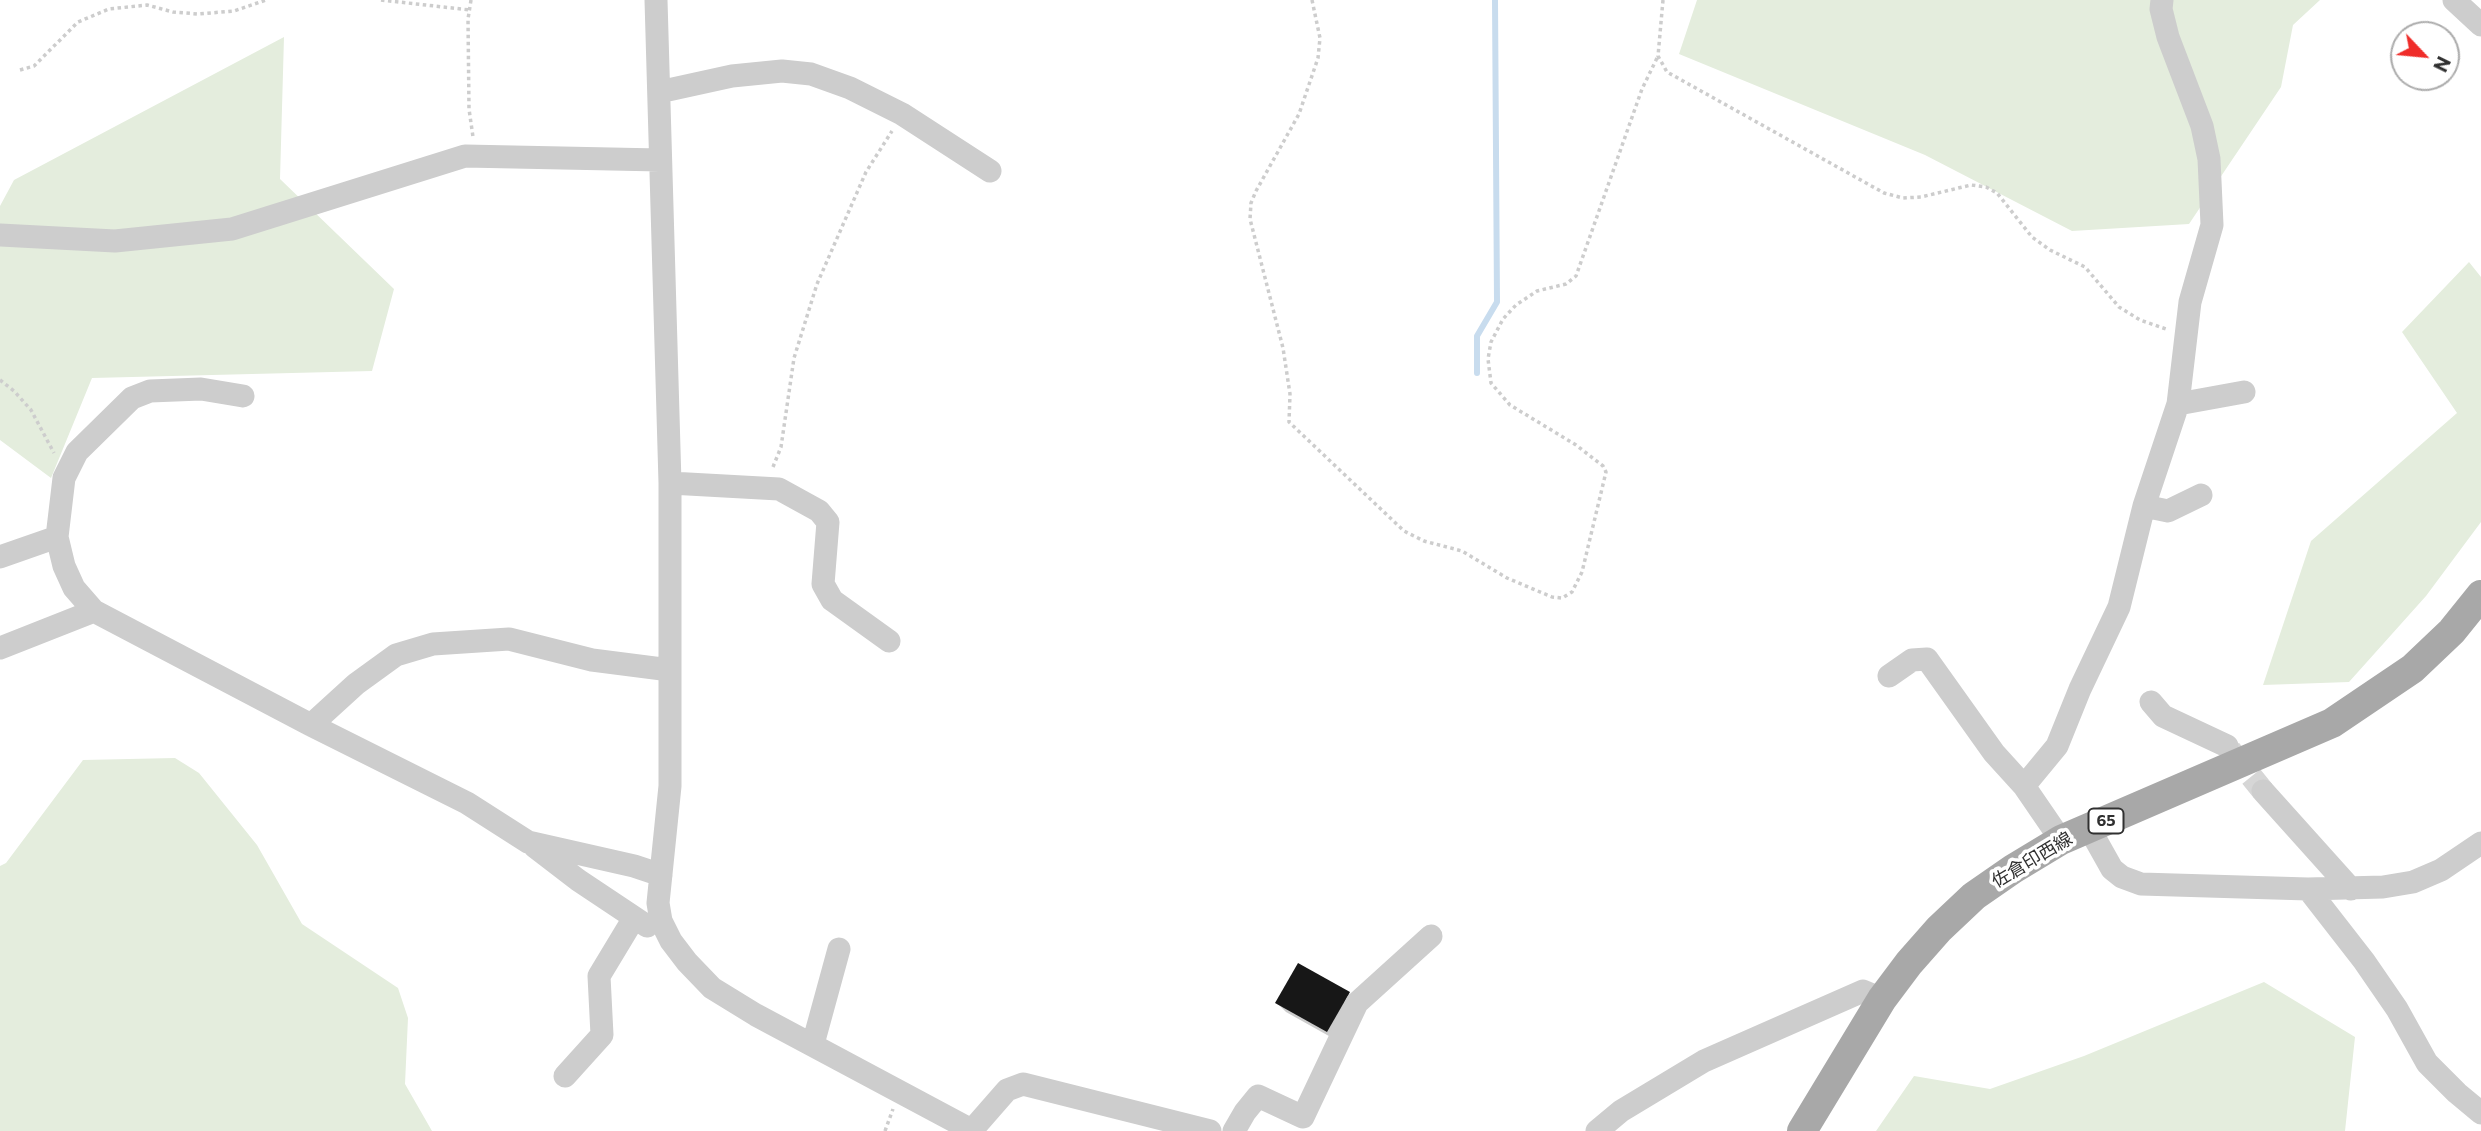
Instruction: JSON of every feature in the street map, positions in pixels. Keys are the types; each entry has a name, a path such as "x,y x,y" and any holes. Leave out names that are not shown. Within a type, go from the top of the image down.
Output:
{"main road":[{"name":"佐倉印西線","path":"1802,1131 1882,999 1939,929 1974,896 2061,840 2332,723 2412,669 2452,631 2481,595"}],"street":[{"path":"656,0 670,483 670,796 658,903 661,921 671,941 712,988 756,1015 972,1131 1007,1090 1023,1084 1210,1131"},
{"path":"2024,786 2057,746 2080,689 2119,607 2144,506 2178,404 2190,302 2210,233 2212,201 2202,126 2168,37 2161,9 2162,0"},
{"path":"2454,0 2481,25"},
{"path":"659,92 732,76 782,71 811,74 850,88 902,114 990,171"},
{"path":"0,235 116,241 232,229 465,156 660,160"},
{"path":"243,396 201,389 150,391 132,398 77,452 64,478 57,537 64,566 74,588 94,611 467,803 671,941"},
{"path":"2178,404 2244,392"},
{"path":"670,483 779,489 819,511 828,522 823,584 832,600 889,641"},
{"path":"2144,506 2168,512 2201,495"},
{"path":"0,557 57,537"},
{"path":"0,649 94,611"},
{"path":"311,725 356,684 396,655 433,644 509,639 592,660 670,670"},
{"path":"1889,676 1912,660 1927,659 1994,753 2024,786 2061,840"},
{"path":"2151,702 2163,716 2227,746"},
{"path":"2263,791 2351,889"},
{"path":"2089,828 2112,869 2122,877 2141,884 2308,890 2383,887 2413,882 2441,870 2481,843"},
{"path":"528,842 662,875"},
{"path":"2308,890 2397,1010 2427,1063 2481,1113"},
{"path":"565,1076 602,1035 599,976 634,918"},
{"path":"1234,1131 1258,1096 1303,1117 1357,1003 1431,936"},
{"path":"813,1044 839,949"},
{"path":"1597,1131 1621,1111 1704,1061 1863,991 1882,999"}],"path":[{"path":"20,70 34,66 78,22 109,9 147,5 173,12 198,14 234,11 266,0"},
{"path":"381,0 470,10"},
{"path":"471,0 469,109 476,156"},
{"path":"1312,0 1320,38 1318,58 1299,114 1256,191 1251,203 1250,219 1284,358 1290,394 1289,422 1404,531 1424,541 1462,551 1507,578 1552,597 1562,598 1572,592 1582,572 1606,472 1603,466 1576,445 1510,405 1491,383 1488,359 1503,319 1516,304 1537,291 1566,284 1576,276 1642,89 1658,56 1663,0"},
{"path":"1658,56 1667,72 1884,194 1903,198 1921,197 1971,185 1997,192 2032,237 2050,250 2085,267 2119,307 2162,329 2185,331"},
{"path":"763,488 781,447 794,358 817,285 866,172 902,114"},
{"path":"0,380 31,410 57,459 68,470"}],"green space":[{"path":"1697,0 2320,0 2293,25 2281,87 2189,224 2072,231 1925,155 1679,54"},
{"path":"284,37 280,179 394,289 372,371 92,378 51,478 0,440 0,206 14,180"},
{"path":"2469,262 2481,277 2481,522 2426,596 2349,682 2263,685 2311,541 2457,413 2402,332"},
{"path":"175,758 199,773 257,845 302,924 398,988 408,1018 405,1084 432,1131 0,1131 0,866 6,863 83,760"},
{"path":"2264,982 2355,1037 2345,1131 1876,1131 1914,1076 1990,1089 2084,1056"}],"building":[{"path":"1298,963 1350,992 1327,1032 1275,1003"}],"waterway":[{"path":"1477,373 1477,336 1497,302 1495,0"}],"tunnel":[{"path":"2230,750 2263,791"}]}
